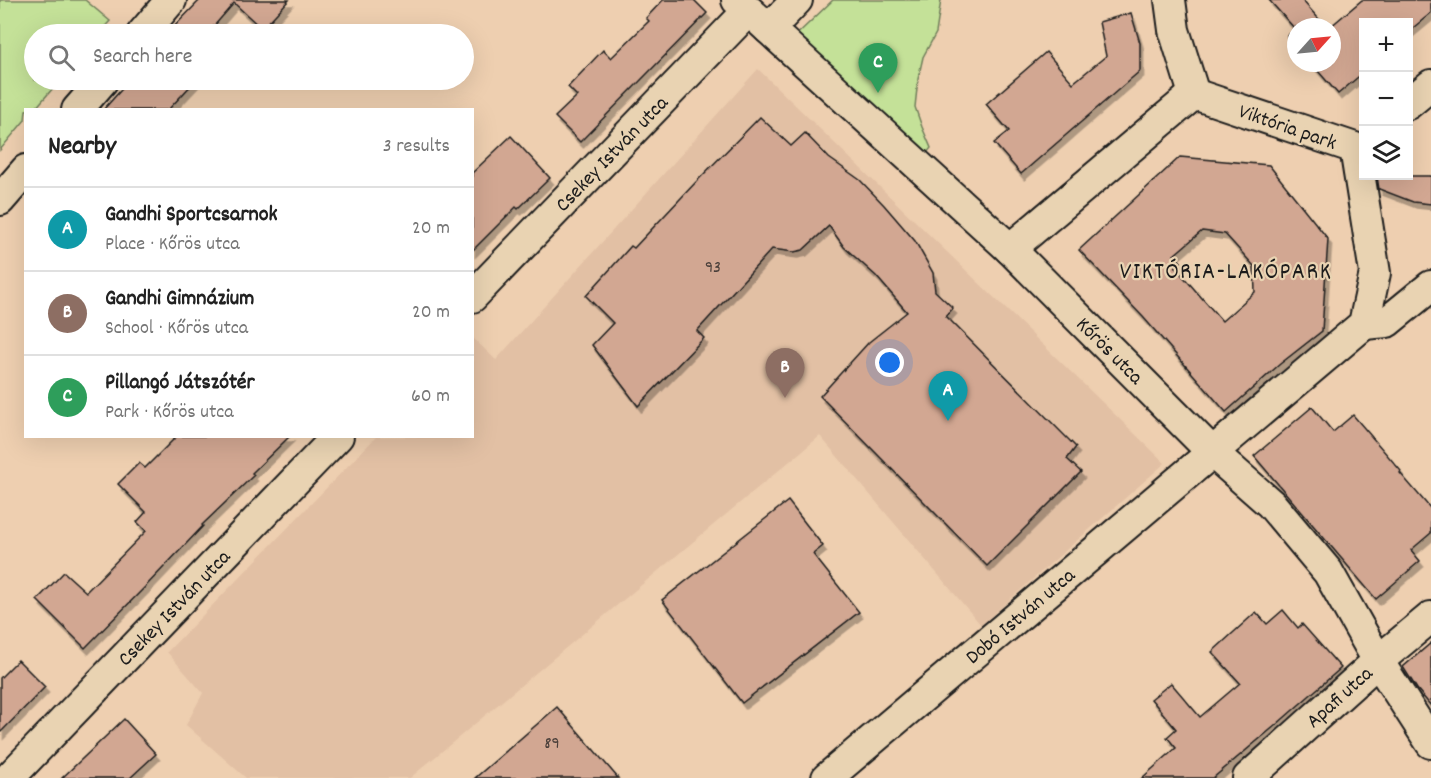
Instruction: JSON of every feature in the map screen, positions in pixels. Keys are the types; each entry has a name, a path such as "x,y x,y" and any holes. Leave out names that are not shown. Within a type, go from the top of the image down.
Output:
{"street":[{"path":"151,24 171,0"},
{"name":"Csekey István utca","path":"474,295 751,13 797,0"},
{"path":"1010,249 1194,94 1174,30 1170,0"},
{"name":"Kőrös utca","path":"751,13 1010,249 1213,453 1271,504 1328,572 1378,661 1431,743"},
{"path":"1413,100 1431,85"},
{"path":"79,108 94,90"},
{"name":"Viktória park","path":"1194,94 1359,145"},
{"path":"0,200 24,172"},
{"name":"Viktória park","path":"1363,180 1375,273 1364,324"},
{"path":"1213,453 1364,324 1386,322 1431,286"},
{"name":"Csekey István utca","path":"9,778 336,438"},
{"name":"Dobó István utca","path":"827,778 1213,453"},
{"name":"Apafi utca","path":"1248,778 1378,661 1431,617"}],"shaded area":[{"path":"758,69 1165,463 981,625 820,436 410,778 246,778 186,725 203,693 167,652 375,438 474,438 474,339 496,360"}],"green space":[{"path":"0,0 85,0 110,21 107,24 24,24 24,90 51,90 36,108 24,108 24,121 0,150"},
{"path":"833,0 941,0 936,33 923,57 915,107 931,148 917,165 786,45"}],"building":[{"path":"200,0 289,0 267,24 257,24 234,3 216,24 177,24"},
{"path":"663,0 694,0 707,13 580,142 555,117 577,96 568,87 603,50 611,58 649,21 646,18"},
{"path":"1269,0 1302,0 1318,18 1287,18 1287,20"},
{"path":"1362,0 1431,0 1431,13 1413,28 1413,18 1359,18 1359,76 1338,94 1319,72 1341,72 1341,18"},
{"path":"1131,13 1140,43 1140,71 1021,174 994,143 1009,131 986,104 1046,52 1073,83 1106,56 1099,22"},
{"path":"121,90 187,90 170,108 105,108"},
{"path":"760,117 791,146 805,133 829,158 860,180 884,205 915,241 933,273 935,291 953,308 946,316 1076,447 1067,459 1081,472 987,566 820,396 869,342 907,312 876,276 844,247 829,226 803,250 794,252 772,249 697,331 704,338 638,406 592,345 613,323 586,296 631,246 634,248"},
{"path":"511,136 550,178 518,209 516,207 474,249 474,171"},
{"path":"1180,157 1269,165 1328,239 1322,331 1280,364 1226,412 1143,317 1079,250","holes":["1202,231 1225,234 1254,266 1255,292 1222,321 1175,267 1181,262 1174,255"]},
{"path":"1413,176 1431,176 1431,204 1413,202 1379,189 1378,180 1413,180"},
{"path":"1312,407 1333,432 1353,415 1431,509 1431,533 1411,550 1420,561 1376,599 1254,456"},
{"path":"175,438 288,438 85,648 37,600 64,572 86,592 146,531 137,522 146,512 118,484 139,463 145,468"},
{"path":"788,501 823,546 813,554 859,612 742,703 662,600"},
{"path":"1283,610 1298,628 1302,624 1341,668 1213,778 1142,778 1176,748 1167,737 1176,729 1151,699 1171,683 1200,717 1240,683 1212,652 1256,612 1267,624"},
{"path":"1431,643 1431,706 1403,667"},
{"path":"18,660 45,687 0,733 0,678"},
{"path":"557,707 618,778 475,778"},
{"path":"124,719 156,754 130,778 62,778"}],"place":[{"name":"Pillangó Játszótér","path":"878,93"},
{"name":"Gandhi Gimnázium","path":"785,398"},
{"name":"Gandhi Sportcsarnok","path":"948,421"}],"district":[{"name":"VIKTÓRIA-LAKÓPARK","path":"1226,270"}]}
